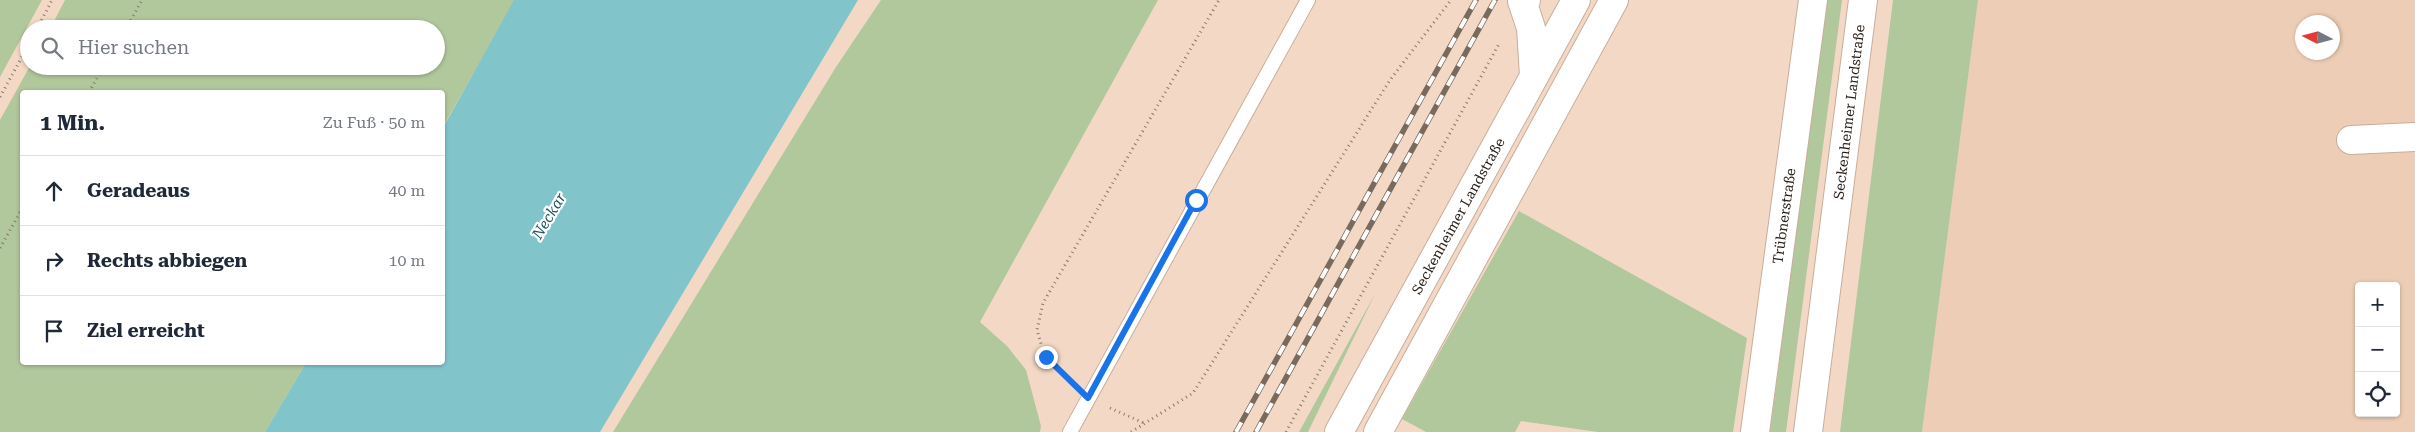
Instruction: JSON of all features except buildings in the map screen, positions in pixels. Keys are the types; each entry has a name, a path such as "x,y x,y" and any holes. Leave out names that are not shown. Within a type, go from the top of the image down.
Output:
{"main road":[{"path":"1524,0 1531,28 1534,76"},
{"name":"Seckenheimer Landstraße","path":"1339,432 1576,0"},
{"path":"1378,432 1614,0"},
{"name":"Trübnerstraße","path":"1755,432 1813,0"},
{"name":"Seckenheimer Landstraße","path":"1808,432 1864,0"},
{"path":"2351,140 2415,137"}],"lane":[{"path":"1070,432 1308,0"}],"path":[{"path":"42,20 52,0"},
{"path":"131,20 142,0"},
{"path":"1144,423 1088,398 1046,357 1037,330 1043,303 1219,0"},
{"path":"1130,432 1193,393 1390,80 1451,0"},
{"path":"1286,432 1524,0"},
{"path":"0,97 20,60"},
{"path":"90,90 99,75"},
{"path":"0,248 20,213"}],"shaded area":[{"path":"1978,0 2415,0 2415,432 1922,432"}],"green space":[{"path":"0,0 42,0 31,20 20,20 20,40 0,77"},
{"path":"65,0 515,0 445,123 445,90 20,90 20,365 305,365 265,432 0,432 0,120 25,75 445,75 445,20 55,20"},
{"path":"881,0 1158,0 980,322 1007,346 1026,370 1041,426 1040,432 613,432 836,67"},
{"path":"1827,0 1842,0 1786,432 1770,432"},
{"path":"1893,0 1978,0 1922,432 1840,432"},
{"path":"1519,211 1747,338 1733,432 1598,432 1521,421 1515,432 1426,432 1402,419"},
{"path":"1375,294 1308,432 1299,432"}],"water":[{"name":"Neckar","path":"514,0 858,0 600,432 265,432 305,365 445,365 445,124"}],"railway":[{"path":"1236,432 1476,0"},
{"path":"1256,432 1495,0"}],"route":[{"path":"1046,357 1088,398 1196,200"}]}
